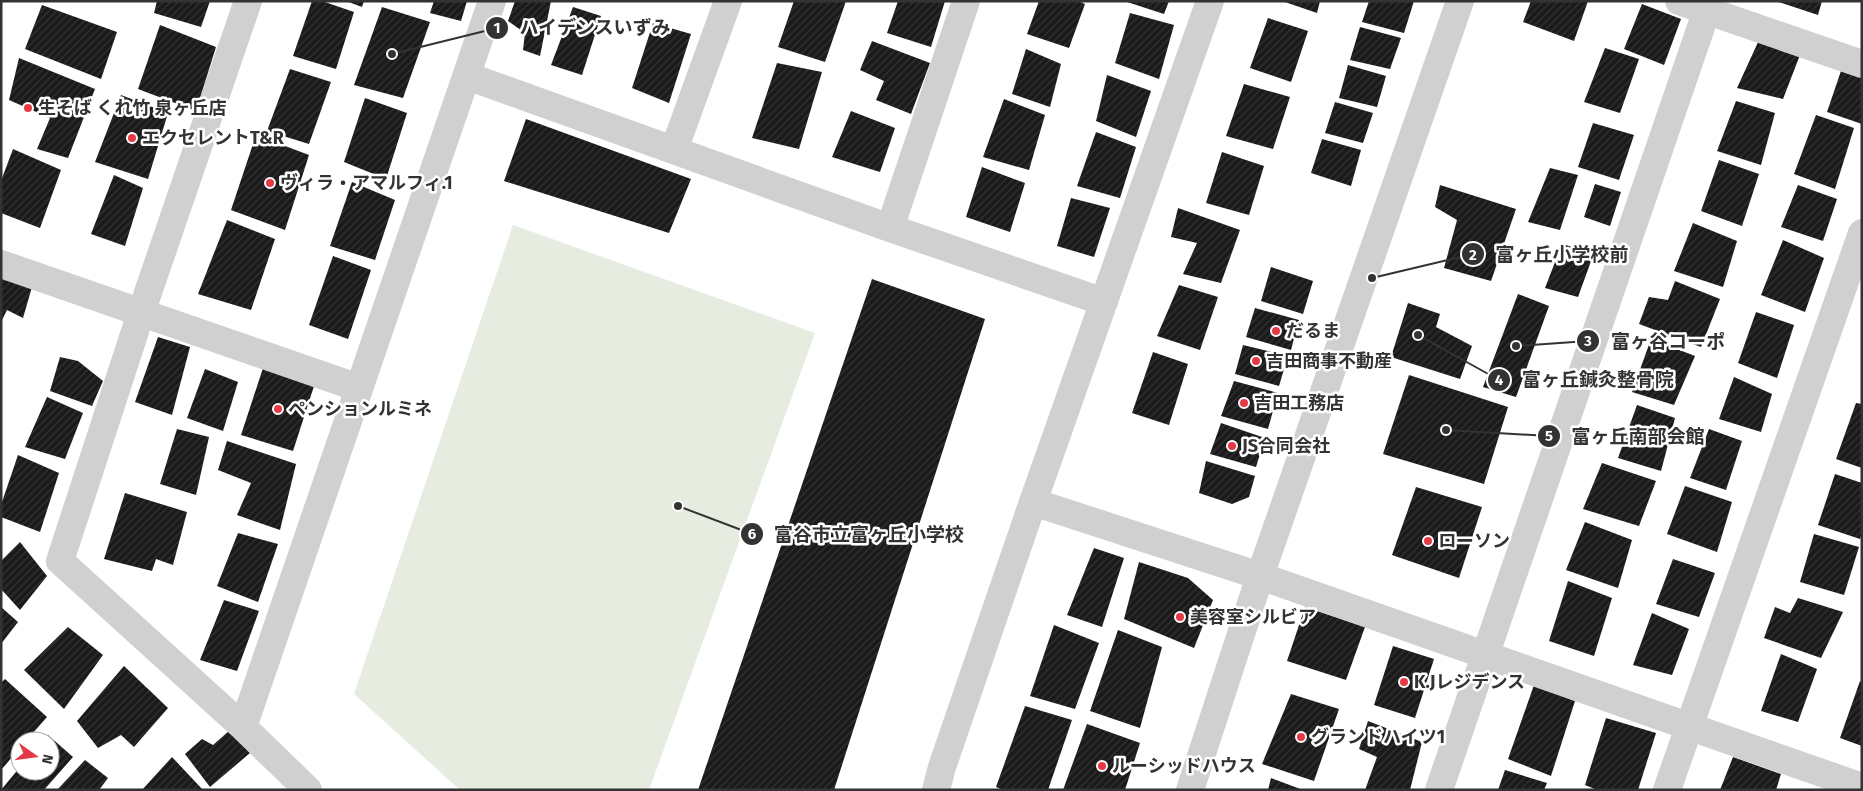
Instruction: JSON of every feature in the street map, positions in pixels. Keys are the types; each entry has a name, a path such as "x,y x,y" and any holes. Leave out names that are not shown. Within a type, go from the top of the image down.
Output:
{"street":[{"path":"248,1 60,561 243,727 308,790"},
{"path":"243,727 492,1"},
{"path":"674,150 728,1"},
{"path":"890,228 966,1"},
{"path":"936,790 1033,502 1210,1"},
{"path":"1190,790 1260,576 1460,1"},
{"path":"1679,1 1708,6 1862,64"},
{"path":"1439,790 1708,6"},
{"path":"467,76 890,228 1104,302"},
{"path":"1668,790 1862,233"},
{"path":"1,264 359,388"},
{"path":"1033,502 1260,576 1862,787"}],"shaded area":[{"path":"513,225 815,333 649,790 460,790 354,694"}],"building":[{"path":"157,1 210,1 201,27 154,13"},
{"path":"312,1 322,1 354,12 336,69 293,56"},
{"path":"346,1 364,1 362,7"},
{"path":"434,1 467,1 461,21 430,13"},
{"path":"515,1 551,1 540,56 523,50 525,33 508,21"},
{"path":"794,1 846,1 825,62 778,47"},
{"path":"898,1 945,1 931,47 887,33"},
{"path":"1039,1 1078,1 1085,4 1069,48 1027,34"},
{"path":"1124,1 1169,1 1164,14"},
{"path":"1282,1 1320,1 1317,13"},
{"path":"1369,1 1414,1 1404,33 1362,22"},
{"path":"1531,1 1588,1 1574,41 1523,22"},
{"path":"1776,1 1822,1 1818,15"},
{"path":"1642,4 1681,19 1664,65 1624,49"},
{"path":"42,5 117,32 101,79 25,49"},
{"path":"382,7 430,22 403,98 354,85"},
{"path":"573,7 601,16 582,75 551,65"},
{"path":"1130,13 1174,25 1159,79 1115,63"},
{"path":"1268,18 1308,31 1291,82 1250,68"},
{"path":"653,23 691,34 669,103 632,88"},
{"path":"160,25 216,47 196,111 138,89"},
{"path":"1360,27 1401,38 1390,69 1350,60"},
{"path":"1759,40 1800,55 1783,99 1737,88"},
{"path":"872,41 930,63 911,114 876,100 884,81 860,70"},
{"path":"1605,48 1639,59 1620,113 1584,102"},
{"path":"1026,49 1061,64 1050,107 1012,94"},
{"path":"19,58 95,89 68,158 37,149 50,118 9,100"},
{"path":"777,63 822,72 799,149 752,138"},
{"path":"1348,65 1386,76 1377,107 1339,98"},
{"path":"1842,68 1862,74 1862,124 1827,112"},
{"path":"290,69 331,82 309,144 267,131"},
{"path":"1107,75 1151,91 1136,137 1096,121"},
{"path":"1244,84 1290,97 1273,149 1226,136"},
{"name":"エクセレントT&R","path":"121,95 168,113 148,179 95,162"},
{"path":"365,98 407,113 386,179 344,162"},
{"path":"1004,99 1045,115 1029,170 983,157"},
{"path":"1736,101 1775,113 1761,165 1717,151"},
{"path":"1335,102 1373,113 1363,143 1325,133"},
{"path":"851,111 895,128 880,172 832,157"},
{"path":"1816,115 1854,128 1835,189 1794,174"},
{"path":"526,119 691,179 669,233 504,181"},
{"path":"1593,123 1634,135 1619,180 1578,167"},
{"path":"1096,132 1136,147 1120,198 1077,186"},
{"name":"ヴィラ・アマルフィ.1","path":"256,135 309,155 285,230 231,210"},
{"path":"1322,139 1361,150 1351,186 1311,173"},
{"path":"13,149 61,170 40,228 1,213 1,181"},
{"path":"1222,152 1264,166 1249,215 1206,203"},
{"path":"1719,160 1759,174 1742,226 1701,211"},
{"path":"982,167 1025,183 1010,232 966,217"},
{"path":"1550,168 1578,175 1560,230 1528,222"},
{"path":"114,175 143,188 125,246 91,234"},
{"path":"352,182 395,200 375,260 330,246"},
{"path":"1595,184 1621,192 1610,226 1584,217"},
{"path":"1440,185 1516,209 1491,281 1444,268 1457,220 1435,207"},
{"path":"1798,185 1837,199 1823,241 1781,227"},
{"path":"1071,198 1110,208 1094,257 1057,246"},
{"path":"1178,208 1240,230 1221,283 1183,274 1197,243 1171,237"},
{"path":"227,220 275,239 251,310 198,294"},
{"path":"1693,223 1737,241 1723,287 1674,271"},
{"path":"1783,240 1824,258 1805,312 1761,295"},
{"path":"1562,244 1594,253 1578,297 1545,288"},
{"path":"333,256 371,270 348,339 309,325"},
{"path":"1271,267 1313,281 1303,314 1261,301"},
{"path":"1,277 32,287 23,318 7,310 1,322"},
{"path":"872,279 985,319 834,790 698,790"},
{"path":"1675,281 1720,299 1701,347 1639,324 1649,297 1668,300"},
{"path":"1179,285 1218,297 1200,350 1157,336"},
{"path":"1518,294 1549,306 1516,397 1483,387"},
{"path":"1408,303 1440,314 1436,327 1472,346 1460,379 1391,357"},
{"path":"1255,308 1299,320 1291,350 1246,337"},
{"path":"1756,312 1794,325 1777,378 1738,363"},
{"path":"158,337 190,347 172,415 135,402"},
{"path":"1651,339 1695,356 1674,405 1632,392"},
{"path":"1243,345 1288,356 1279,386 1235,374"},
{"path":"1153,352 1188,364 1169,425 1132,413"},
{"path":"60,357 78,361 103,381 92,406 50,391"},
{"name":"ペンションルミネ","path":"263,368 315,383 293,451 241,435"},
{"path":"205,369 238,382 223,431 187,418"},
{"path":"1409,375 1508,407 1484,484 1383,454"},
{"path":"1734,377 1772,394 1761,432 1719,419"},
{"path":"1234,381 1278,393 1268,429 1221,416"},
{"path":"47,397 83,413 65,459 25,447"},
{"path":"1856,403 1862,404 1862,468 1836,459"},
{"path":"1637,405 1675,418 1661,471 1618,458"},
{"path":"1221,423 1265,438 1256,467 1210,454"},
{"path":"177,429 209,437 196,495 160,484"},
{"path":"1709,429 1742,441 1726,490 1690,478"},
{"path":"227,441 296,464 280,530 237,515 251,483 218,470"},
{"path":"18,455 59,473 40,532 1,517 1,505"},
{"path":"1206,461 1255,476 1249,497 1232,504 1199,493"},
{"path":"1602,463 1656,481 1639,526 1583,509"},
{"path":"1835,474 1862,483 1862,533 1860,539 1818,525"},
{"path":"1685,486 1732,502 1717,552 1667,534"},
{"path":"1416,487 1482,507 1459,578 1392,555"},
{"path":"125,493 187,512 173,565 156,559 152,571 104,559"},
{"path":"1585,522 1632,540 1618,588 1566,570"},
{"path":"238,533 278,544 258,602 217,586"},
{"path":"1814,534 1859,547 1844,595 1800,582"},
{"path":"20,542 47,576 20,610 1,589 1,561"},
{"path":"1094,548 1124,558 1102,627 1067,615"},
{"path":"1673,559 1715,573 1699,617 1656,604"},
{"path":"1139,562 1188,578 1213,600 1194,648 1124,619"},
{"path":"1568,581 1612,598 1594,656 1549,641"},
{"path":"1798,598 1843,612 1821,658 1764,638 1775,607 1790,613"},
{"path":"224,600 259,611 237,671 200,660"},
{"path":"1,607 18,622 1,644"},
{"path":"1305,607 1365,627 1346,680 1287,661"},
{"path":"1652,613 1689,629 1672,675 1633,665"},
{"path":"1054,625 1099,643 1075,709 1030,696"},
{"path":"68,627 103,655 64,709 24,670"},
{"path":"1118,630 1162,647 1140,728 1090,711"},
{"name":"K.Jレジデンス","path":"1393,646 1434,659 1415,718 1374,705"},
{"path":"1781,654 1817,669 1798,722 1761,711"},
{"path":"124,666 168,708 134,747 121,735 98,748 77,721"},
{"path":"5,679 47,717 35,731 10,731 10,760 1,770 1,683"},
{"path":"1860,681 1862,682 1862,746 1840,738"},
{"path":"1534,685 1575,701 1551,776 1508,759"},
{"name":"グランドハイツ1","path":"1291,694 1339,709 1314,781 1262,764"},
{"path":"1025,706 1072,720 1048,790 1003,790 996,787"},
{"path":"1606,718 1656,733 1638,790 1597,790 1585,785"},
{"path":"1368,721 1422,742 1410,790 1365,790 1377,757 1359,749"},
{"name":"ルーシッドハウス","path":"1087,724 1140,743 1125,790 1063,790"},
{"path":"230,730 250,753 210,787 185,754 202,739 213,745"},
{"path":"60,746 73,757 60,772"},
{"path":"172,757 203,790 142,790"},
{"path":"1733,757 1781,774 1776,790 1720,790"},
{"path":"85,760 108,778 99,790 57,790"},
{"path":"1505,770 1547,783 1544,790 1498,790"},
{"path":"1271,778 1303,790 1268,790"},
{"path":"10,779 10,781 52,781 44,790 1,790"}],"place":[{"name":"ハイデンスいずみ","path":"392,54"},
{"name":"生そば くれ竹 泉ヶ丘店","path":"28,108"},
{"name":"エクセレントT&R","path":"132,138"},
{"name":"ヴィラ・アマルフィ.1","path":"270,183"},
{"name":"富ヶ丘小学校前","path":"1372,278"},
{"name":"だるま","path":"1276,331"},
{"name":"富ヶ丘鍼灸整骨院","path":"1418,335"},
{"name":"富ヶ谷コーポ","path":"1516,346"},
{"name":"吉田商事不動産","path":"1256,361"},
{"name":"吉田工務店","path":"1244,403"},
{"name":"ペンションルミネ","path":"278,409"},
{"name":"富ヶ丘南部会館","path":"1446,430"},
{"name":"JS合同会社","path":"1232,446"},
{"name":"富谷市立富ヶ丘小学校","path":"678,506"},
{"name":"ローソン","path":"1428,541"},
{"name":"美容室シルビア","path":"1180,617"},
{"name":"K.Jレジデンス","path":"1404,682"},
{"name":"グランドハイツ1","path":"1301,737"},
{"name":"ルーシッドハウス","path":"1102,766"}]}
